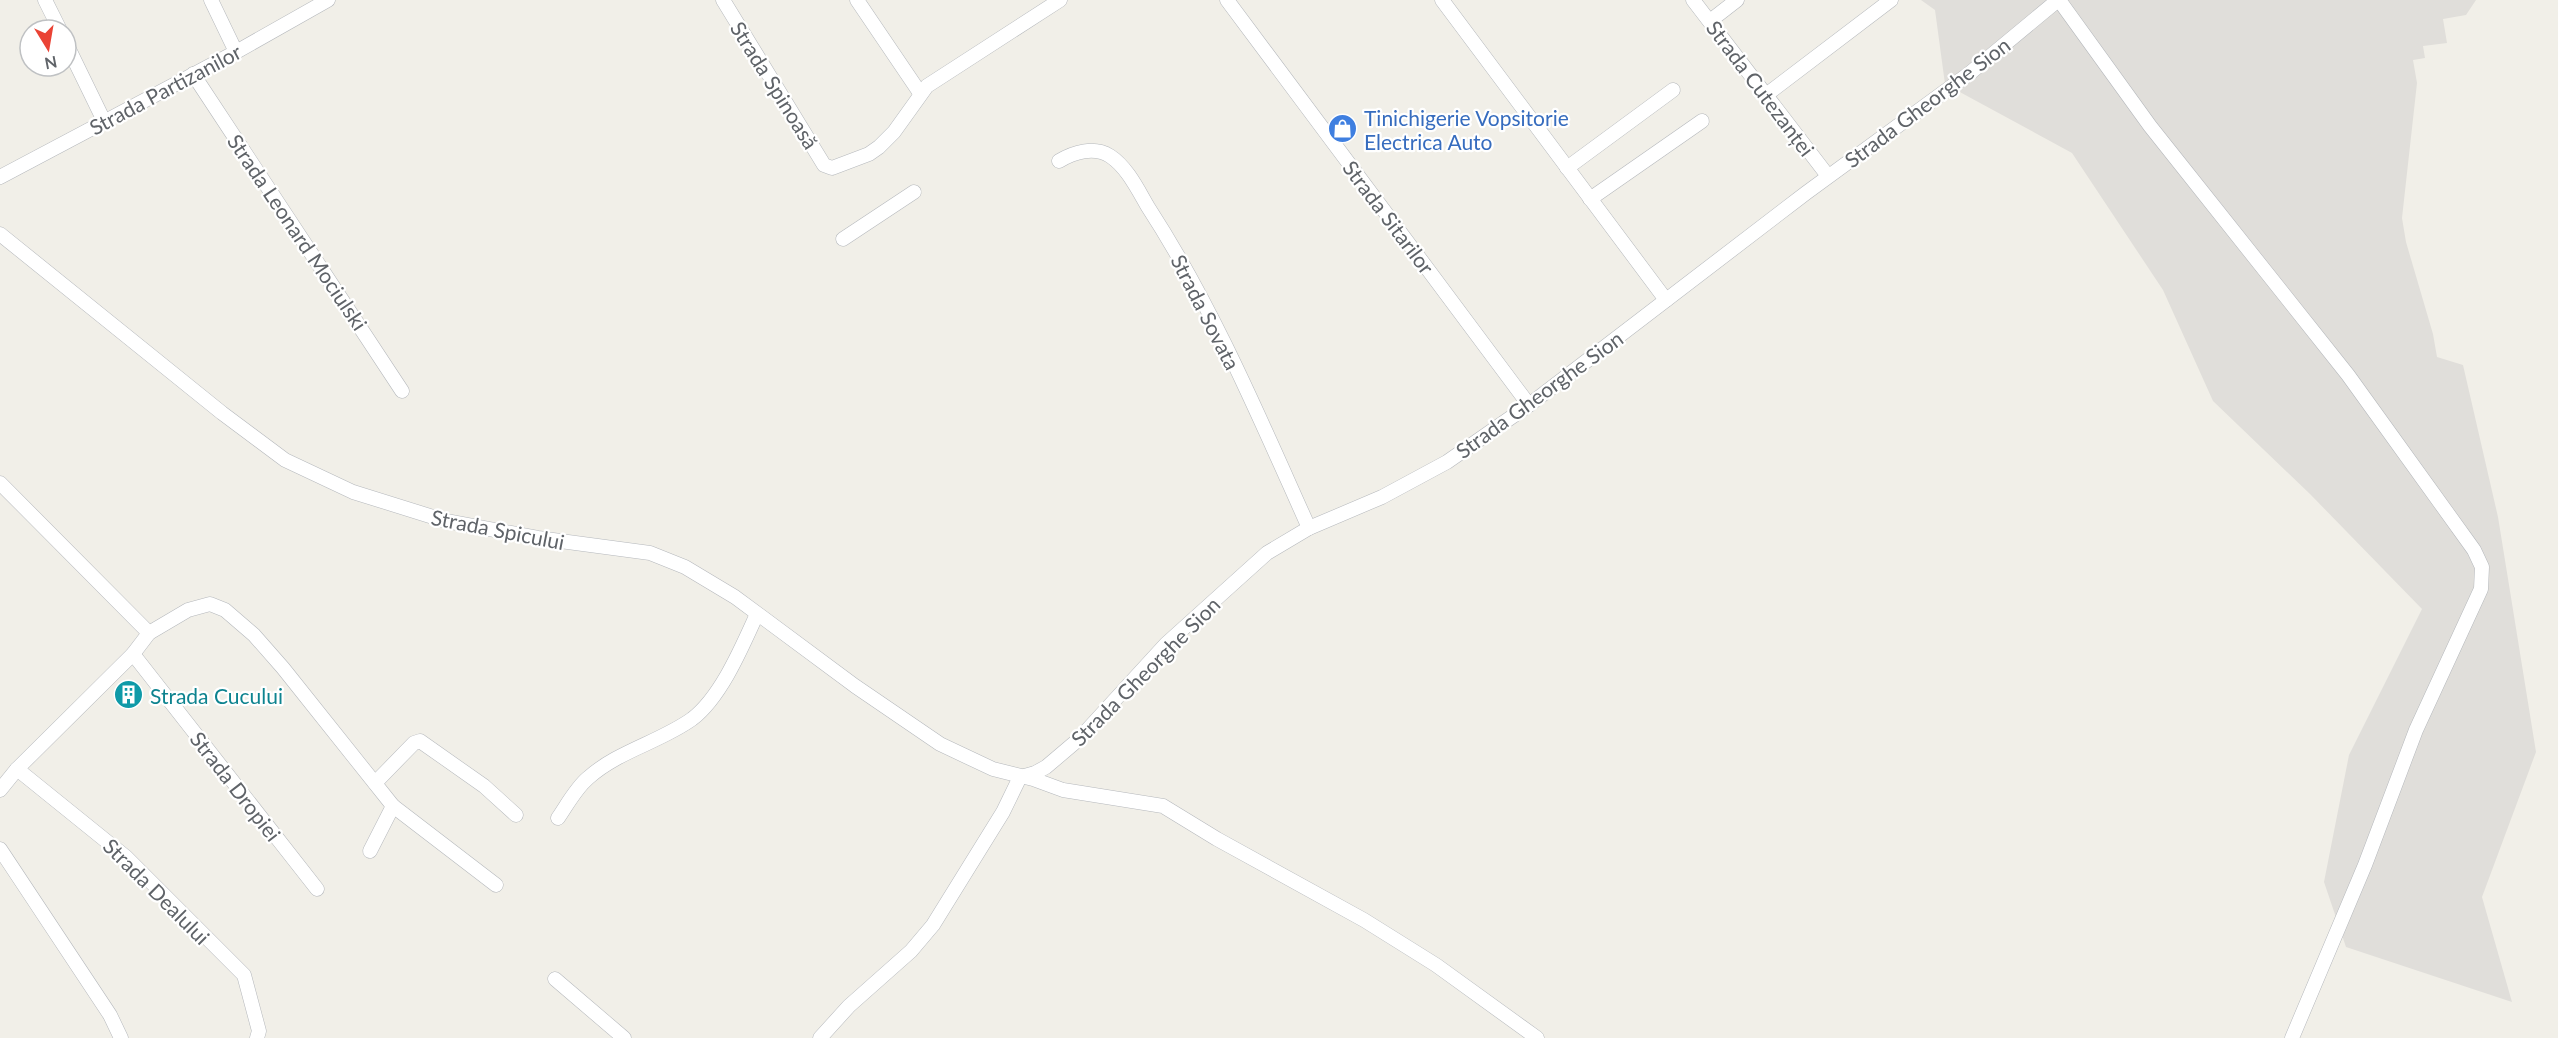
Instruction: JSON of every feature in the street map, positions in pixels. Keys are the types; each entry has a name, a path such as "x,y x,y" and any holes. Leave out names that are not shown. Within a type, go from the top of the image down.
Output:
{"street":[{"path":"45,0 54,18"},
{"path":"211,0 236,52"},
{"name":"Strada Partizanilor","path":"0,177 236,52 328,0"},
{"name":"Strada Spinoasă","path":"723,0 824,165 829,168 869,154 887,141 920,93"},
{"path":"857,0 920,93 940,76 1060,0"},
{"name":"Strada Sitarilor","path":"1227,0 1529,405"},
{"path":"1442,0 1665,300"},
{"name":"Strada Cutezanței","path":"1693,0 1828,176"},
{"path":"1710,21 1737,0"},
{"path":"1766,95 1891,0"},
{"path":"2059,0 2150,126 2348,375 2474,550 2482,567 2481,590 2416,730 2365,865 2292,1038"},
{"name":"Strada Gheorghe Sion","path":"1020,777 1035,773 1080,739 1166,644 1267,553 1309,528 1382,497 1447,462 1529,405 1828,176 1970,73 2059,0"},
{"path":"78,68 104,122"},
{"name":"Strada Leonard Mociulski","path":"193,74 402,391"},
{"path":"1567,168 1673,90"},
{"path":"1590,199 1702,121"},
{"name":"Strada Sovata","path":"1059,161 1070,154 1097,151 1109,155 1127,174 1172,244 1202,298 1309,528"},
{"path":"843,239 914,192"},
{"name":"Strada Spicului","path":"0,234 222,413 285,460 319,477 397,507 446,520 538,538 650,552 685,567 735,597 855,686 940,744 993,769 1034,779 1063,790 1151,803 1168,809 1217,839 1364,920 1436,965 1537,1038"},
{"path":"0,483 149,633"},
{"path":"0,790 17,769 133,654 149,633 188,610 210,604 225,609 254,635 393,806 496,885"},
{"path":"558,818 585,779 692,719 703,710 733,663 757,614"},
{"name":"Strada Dropiei","path":"133,654 317,889"},
{"path":"375,783 414,743 420,741 484,786 516,815"},
{"name":"Strada Dealului","path":"17,769 98,832 126,857 244,975 259,1031 257,1038"},
{"path":"820,1038 849,1006 911,951 933,925 1003,812 1020,777"},
{"path":"370,851 393,806"},
{"path":"0,849 110,1015 121,1038"},
{"path":"555,979 624,1038"}],"shaded area":[{"path":"1921,0 2476,0 2466,15 2443,19 2447,43 2423,46 2425,58 2413,60 2417,83 2402,218 2406,242 2433,334 2437,357 2463,365 2498,517 2536,752 2482,897 2512,1002 2346,947 2324,882 2349,755 2422,609 2310,494 2213,401 2163,290 2072,153 1945,84 1935,10"}],"place":[{"name":"Tinichigerie Vopsitorie Electrica Auto","path":"1343,129"},
{"name":"Strada Cucului","path":"129,695"}]}
